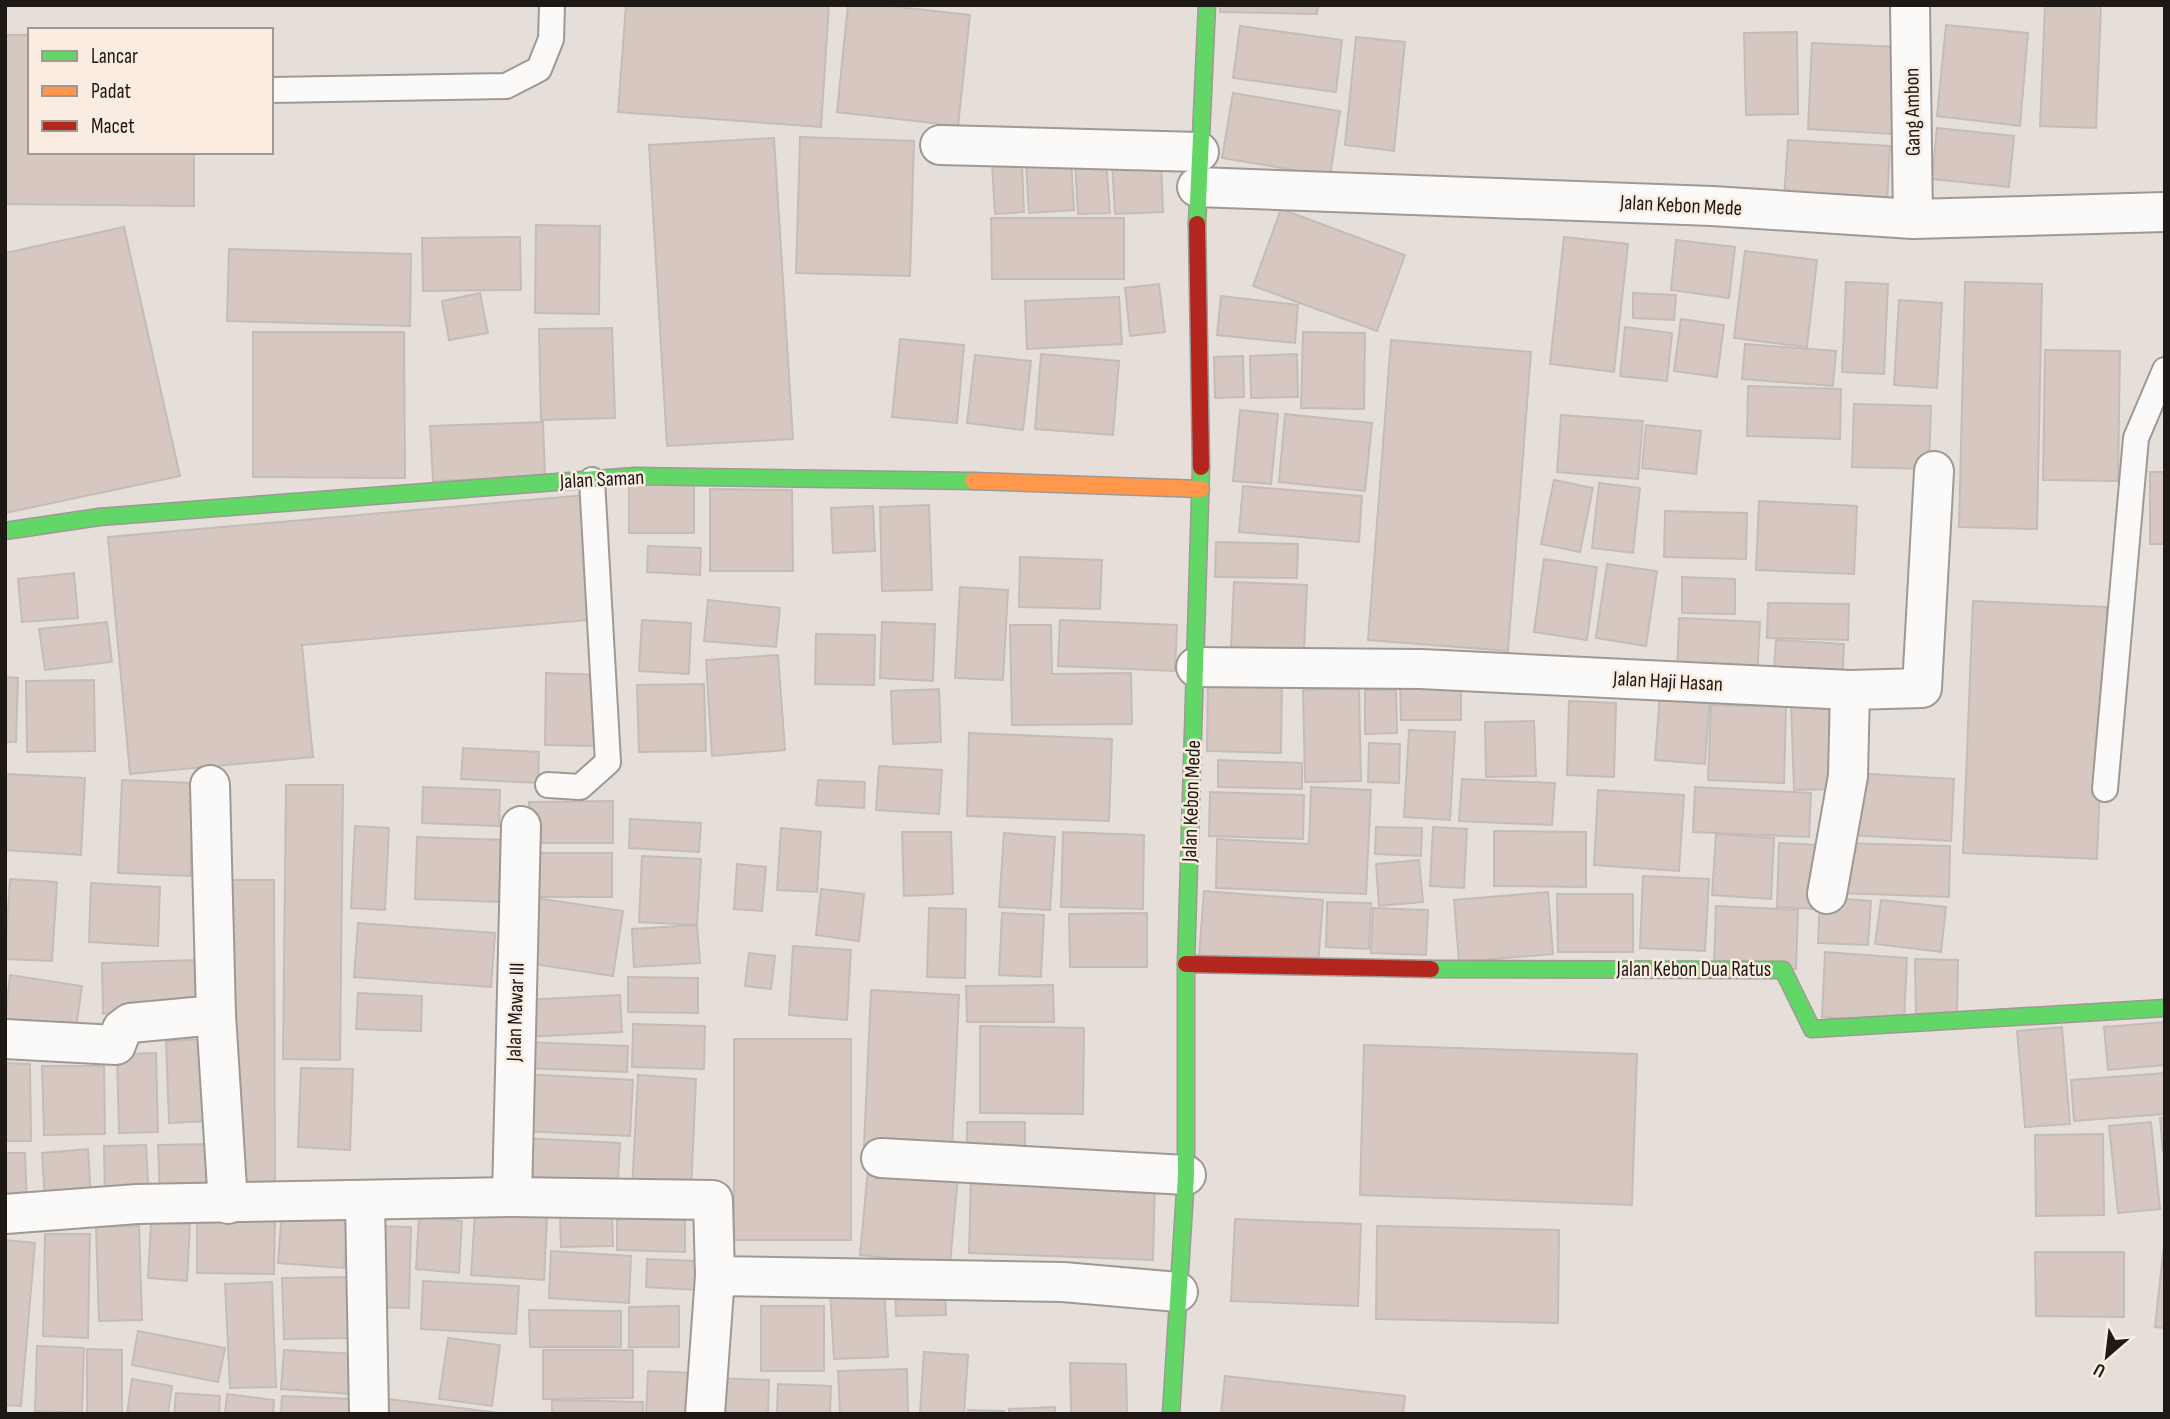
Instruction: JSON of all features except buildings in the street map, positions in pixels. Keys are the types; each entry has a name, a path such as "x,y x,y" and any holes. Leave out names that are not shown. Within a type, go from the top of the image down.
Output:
{"street":[{"name":"Jalan Kebon Mede","path":"1171,1414 1186,1174 1186,964 1201,489 1198,170 1207,5"},
{"name":"Gang Ambon","path":"1910,5 1913,219"},
{"path":"940,145 1198,170"},
{"name":"Jalan Kebon Mede","path":"1198,170 1913,219 2165,212"},
{"name":"Jalan Haji Hasan","path":"1196,667 1421,668 1850,690 1923,688 1934,471"},
{"name":"Jalan Saman","path":"5,530 99,517 635,476 951,480 1201,489"},
{"path":"1827,894 1848,776 1850,690"},
{"path":"210,785 216,1015 228,1204"},
{"name":"Jalan Mawar III","path":"512,1197 521,826"},
{"name":"Jalan Kebon Dua Ratus","path":"1186,964 1444,969 1783,970 1812,1029 2165,1008"},
{"path":"5,1039 116,1045 122,1028 130,1023 216,1015"},
{"path":"881,1158 1186,1174"},
{"path":"5,1214 137,1204 365,1202 512,1197 713,1200 715,1276 705,1414"},
{"path":"365,1202 369,1414"},
{"path":"715,1276 1063,1282 1178,1292"}],"lane":[{"path":"273,90 506,86 539,69 551,39 552,5"},
{"path":"2105,789 2136,438 2165,370"},
{"path":"548,785 580,787 608,762 592,480"}],"traffic: fast":[{"path":"1197,224 1207,5"},
{"path":"1171,1414 1186,1175 1186,964 1201,467"},
{"path":"5,531 99,517 635,476 973,481"},
{"path":"1431,969 1783,970 1812,1029 2165,1008"}],"traffic: slow":[{"path":"973,481 1201,489"}],"traffic: jam":[{"path":"1197,224 1201,467"},
{"path":"1186,964 1431,969"}]}
